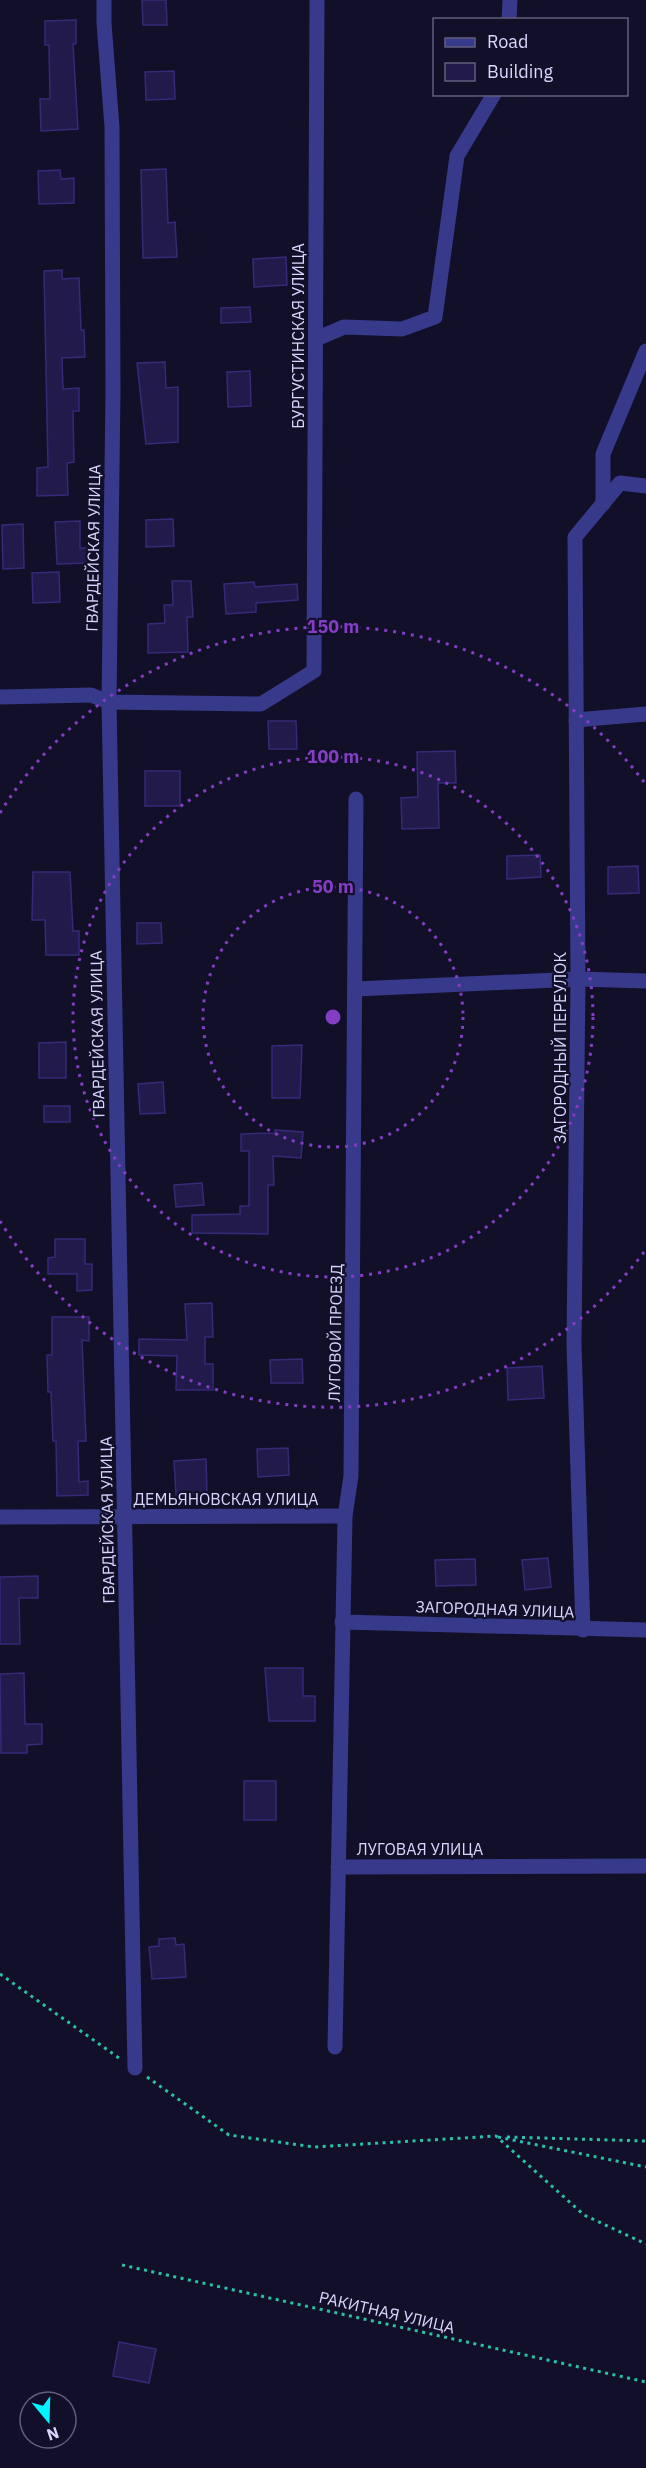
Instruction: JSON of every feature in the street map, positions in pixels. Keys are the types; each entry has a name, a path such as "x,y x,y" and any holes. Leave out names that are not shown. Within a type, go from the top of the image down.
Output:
{"street":[{"name":"ГВАРДЕЙСКАЯ УЛИЦА","path":"104,0 112,138 114,392 109,702 135,2068"},
{"name":"БУРГУСТИНСКАЯ УЛИЦА","path":"109,702 261,704 314,671 317,0"},
{"path":"509,18 510,0"},
{"path":"316,339 344,327 402,328 435,317 457,156 493,96"},
{"path":"603,504 603,454 646,351"},
{"name":"ЗАГОРОДНЫЙ ПЕРЕУЛОК","path":"583,1630 574,1344 578,979 575,537 620,483 646,486"},
{"path":"0,697 91,695 109,702"},
{"path":"576,720 646,714"},
{"name":"ЛУГОВОЙ ПРОЕЗД","path":"338,1867 345,1516 351,1476 356,799"},
{"path":"356,989 578,979 646,981"},
{"name":"ДЕМЬЯНОВСКАЯ УЛИЦА","path":"0,1517 345,1516"},
{"name":"ЗАГОРОДНАЯ УЛИЦА","path":"342,1622 646,1630"},
{"name":"ЛУГОВАЯ УЛИЦА","path":"335,2047 338,1867 646,1866"}],"path":[{"path":"0,1974 229,2134 314,2147 496,2136 646,2141"},
{"path":"496,2136 646,2167"},
{"path":"496,2136 584,2215 646,2244"},
{"name":"РАКИТНАЯ УЛИЦА","path":"122,2265 646,2382"}],"building":[{"path":"142,0 166,0 167,25 143,25"},
{"path":"76,20 76,44 73,44 78,129 41,131 40,99 50,99 49,45 45,45 45,21"},
{"path":"174,71 175,99 146,100 145,72"},
{"path":"166,169 168,223 175,222 177,257 143,258 141,170"},
{"path":"60,170 61,179 74,178 74,203 39,204 38,171"},
{"path":"286,257 287,285 254,287 253,259"},
{"path":"62,270 62,279 79,278 81,330 84,330 85,357 62,358 63,389 79,388 79,411 73,411 74,462 67,463 68,495 37,496 37,468 48,467 44,271"},
{"path":"250,307 251,322 221,323 221,308"},
{"path":"165,362 166,388 178,387 178,442 146,444 137,363"},
{"path":"250,371 251,406 228,407 227,372"},
{"path":"173,519 174,546 146,547 146,520"},
{"path":"80,521 80,548 88,548 89,563 57,564 55,522"},
{"path":"23,524 24,568 3,569 2,525"},
{"path":"59,572 60,602 33,603 32,573"},
{"path":"172,581 191,581 193,617 187,617 188,652 148,653 148,624 165,623 164,605 173,605"},
{"path":"254,582 255,587 297,584 298,600 256,603 256,612 226,614 224,584"},
{"path":"268,721 296,721 297,749 269,749"},
{"path":"455,751 456,783 438,783 439,828 402,829 401,798 418,797 417,752"},
{"path":"145,771 180,771 180,806 145,806"},
{"path":"540,855 541,877 507,879 507,856"},
{"path":"638,866 639,893 608,894 608,867"},
{"path":"33,872 70,872 73,931 79,931 79,955 46,955 45,920 32,920"},
{"path":"137,923 161,923 162,943 137,944"},
{"path":"66,1042 66,1078 39,1078 39,1043"},
{"path":"302,1045 300,1098 272,1098 272,1046"},
{"path":"163,1082 165,1113 140,1114 138,1084"},
{"path":"44,1106 70,1106 70,1122 44,1122"},
{"path":"275,1130 303,1132 301,1158 273,1156 274,1185 268,1185 268,1234 192,1233 192,1215 240,1214 240,1206 249,1206 249,1151 241,1151 241,1134 275,1133"},
{"path":"202,1183 204,1205 176,1207 174,1185"},
{"path":"55,1239 85,1239 85,1264 92,1264 92,1290 77,1291 77,1274 48,1274 48,1258 55,1257"},
{"path":"212,1303 213,1337 205,1337 205,1364 213,1364 213,1390 176,1390 177,1356 139,1355 139,1339 187,1340 185,1304"},
{"path":"52,1317 89,1317 89,1341 82,1340 86,1441 78,1441 79,1482 88,1481 88,1495 57,1496 56,1441 53,1441 51,1392 48,1392 47,1355 52,1355"},
{"path":"302,1359 303,1383 271,1383 270,1360"},
{"path":"542,1366 544,1398 508,1400 507,1368"},
{"path":"288,1448 289,1475 258,1477 257,1449"},
{"path":"206,1459 207,1493 176,1495 174,1461"},
{"path":"548,1558 551,1587 525,1590 522,1560"},
{"path":"475,1559 476,1585 436,1586 435,1560"},
{"path":"38,1576 38,1598 19,1598 20,1644 0,1644 0,1577"},
{"path":"265,1668 303,1668 303,1696 315,1696 315,1721 269,1721"},
{"path":"24,1673 25,1724 42,1724 42,1744 27,1745 27,1753 1,1753 0,1674"},
{"path":"244,1781 276,1781 276,1820 244,1820"},
{"path":"175,1938 176,1945 184,1944 186,1977 152,1979 149,1947 159,1946 159,1939"},
{"path":"119,2342 156,2349 149,2383 113,2376"}]}
